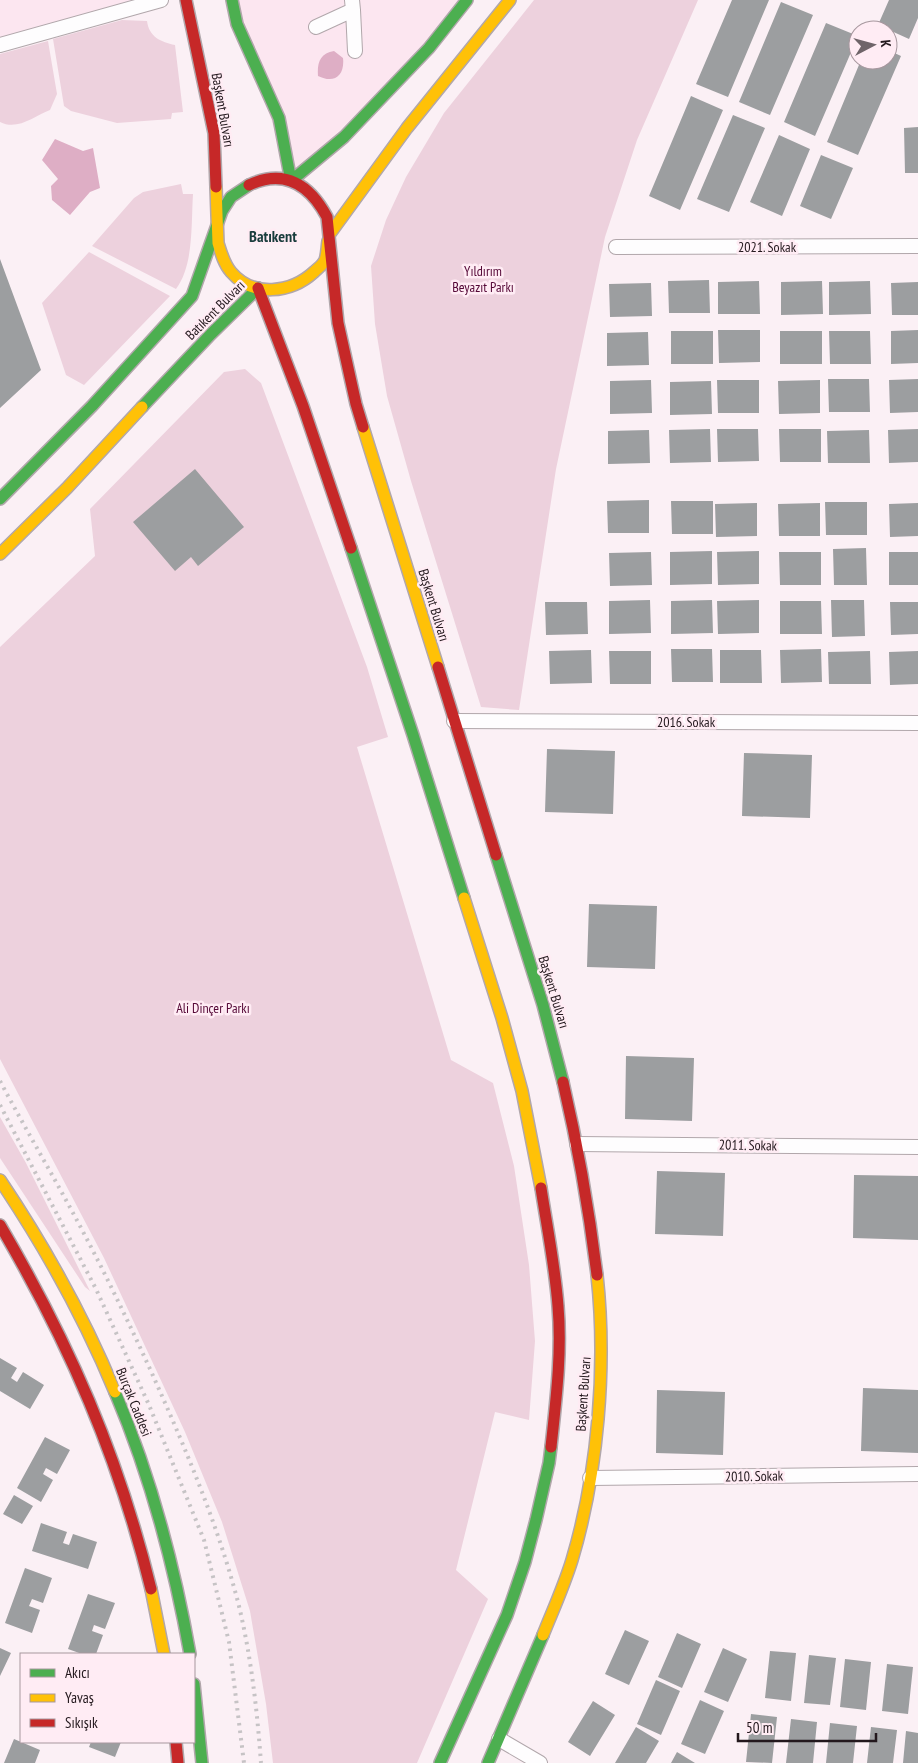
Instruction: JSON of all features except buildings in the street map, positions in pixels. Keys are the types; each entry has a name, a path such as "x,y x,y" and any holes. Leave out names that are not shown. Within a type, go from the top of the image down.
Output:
{"main road":[{"name":"Başkent Bulvarı","path":"186,0 214,133 218,227"},
{"path":"232,0 237,24 279,118 291,181"},
{"path":"291,181 344,137 429,48 467,0"},
{"name":"Batıkent Bulvarı","path":"0,554 67,488 211,334 258,288 275,291 292,288 307,280 325,259 330,235 407,128 510,0"},
{"name":"Batıkent Bulvarı","path":"0,499 92,406 192,296 218,227 222,211 231,197 244,186 259,180 275,178 291,181"},
{"path":"291,181 305,187 319,202 327,217 330,235"},
{"path":"218,227 218,243 222,258 231,272 243,282 258,288"},
{"name":"Başkent Bulvarı","path":"330,235 338,323 356,404 543,1005 561,1069 589,1211 600,1314 602,1364 600,1397 590,1478 576,1541 560,1593 488,1763"},
{"name":"Başkent Bulvarı","path":"258,288 303,406 413,734 502,1018 522,1090 533,1142 554,1268 559,1340 558,1390 549,1464 525,1562 507,1615 440,1763"},
{"name":"Burçak Caddesi","path":"0,1180 60,1275 80,1314 126,1419 148,1482 171,1560 190,1653"},
{"path":"0,1225 58,1330 103,1436 126,1499 142,1553 164,1653"},
{"path":"195,1694 202,1763"},
{"path":"176,1743 178,1763"}],"street":[{"path":"0,45 161,0"},
{"path":"316,27 353,5 355,51"},
{"name":"2021. Sokak","path":"616,247 918,246"},
{"name":"2016. Sokak","path":"454,721 918,723"},
{"name":"2011. Sokak","path":"577,1144 918,1147"},
{"name":"2010. Sokak","path":"590,1478 918,1474"},
{"path":"499,1739 540,1763"}],"shaded area":[{"path":"0,0 161,0 0,45"},
{"path":"232,0 467,0 291,181"},
{"path":"334,51 343,58 340,74 333,79 318,76 320,59 325,54"},
{"path":"55,139 83,151 93,148 100,188 90,192 70,215 52,200 51,186 58,179 42,160"}],"green space":[{"name":"Yıldırım Beyazıt Parkı","path":"534,0 698,0 637,140 605,237 556,469 519,710 481,707 411,481 387,396 375,324 371,266 386,220 406,177 444,113"},
{"path":"122,20 147,21 153,35 175,45 183,112 172,113 171,119 117,123 71,111 64,106 53,39"},
{"path":"48,41 57,94 50,110 20,124 13,125 0,122 0,54"},
{"path":"181,184 183,194 193,194 189,256 182,279 176,289 92,246 134,198 143,192"},
{"path":"89,252 170,296 84,385 66,375 42,303"},
{"name":"Ali Dinçer Parkı","path":"245,369 261,383 367,667 388,737 357,747 451,1060 493,1083 514,1166 529,1265 535,1341 529,1420 495,1412 456,1570 488,1599 417,1763 273,1763 266,1704 250,1611 222,1522 185,1432 104,1258 0,1059 0,647 95,556 90,509 224,372"},
{"path":"0,1117 26,1163 90,1291 85,1287 0,1158"}],"railway":[{"path":"0,1081 70,1208 125,1315 199,1484 230,1572 243,1622 253,1682 261,1763"},
{"path":"0,1105 96,1289 149,1405 204,1540 229,1642 244,1763"}],"traffic: fast":[{"path":"232,0 237,24 279,118 291,181"},
{"path":"291,181 344,137 429,48 467,0"},
{"path":"0,499 92,406 192,296 222,211 231,197 249,185"},
{"path":"142,407 211,334 258,288"},
{"path":"351,548 413,735 464,898"},
{"path":"496,855 543,1005 563,1082"},
{"path":"115,1392 140,1456 160,1521 177,1587 190,1653"},
{"path":"440,1763 507,1615 525,1562 549,1463 551,1447"},
{"path":"488,1763 543,1635"},
{"path":"195,1694 202,1763"}],"traffic: slow":[{"path":"329,235 407,128 510,0"},
{"path":"216,187 218,243 226,266 240,280 250,286 272,290 294,285 305,279 324,262 328,241"},
{"path":"0,554 67,488 142,407"},
{"path":"363,427 438,667"},
{"path":"464,898 502,1018 522,1091 541,1188"},
{"path":"0,1180 33,1231 63,1283 115,1392"},
{"path":"543,1635 572,1560 581,1527 594,1456 598,1419 601,1346 597,1275"},
{"path":"151,1589 164,1653"}],"traffic: jam":[{"path":"186,0 214,133 216,187"},
{"path":"249,185 274,178 285,179 295,183 313,196 327,217 338,323 363,427"},
{"path":"258,288 303,406 351,548"},
{"path":"438,667 496,855"},
{"path":"563,1082 583,1178 597,1275"},
{"path":"541,1188 555,1276 559,1324 558,1376 551,1447"},
{"path":"0,1225 48,1313 89,1401 123,1492 151,1589"},
{"path":"176,1743 178,1763"}],"district":[{"name":"Batıkent","path":"273,236"}]}
